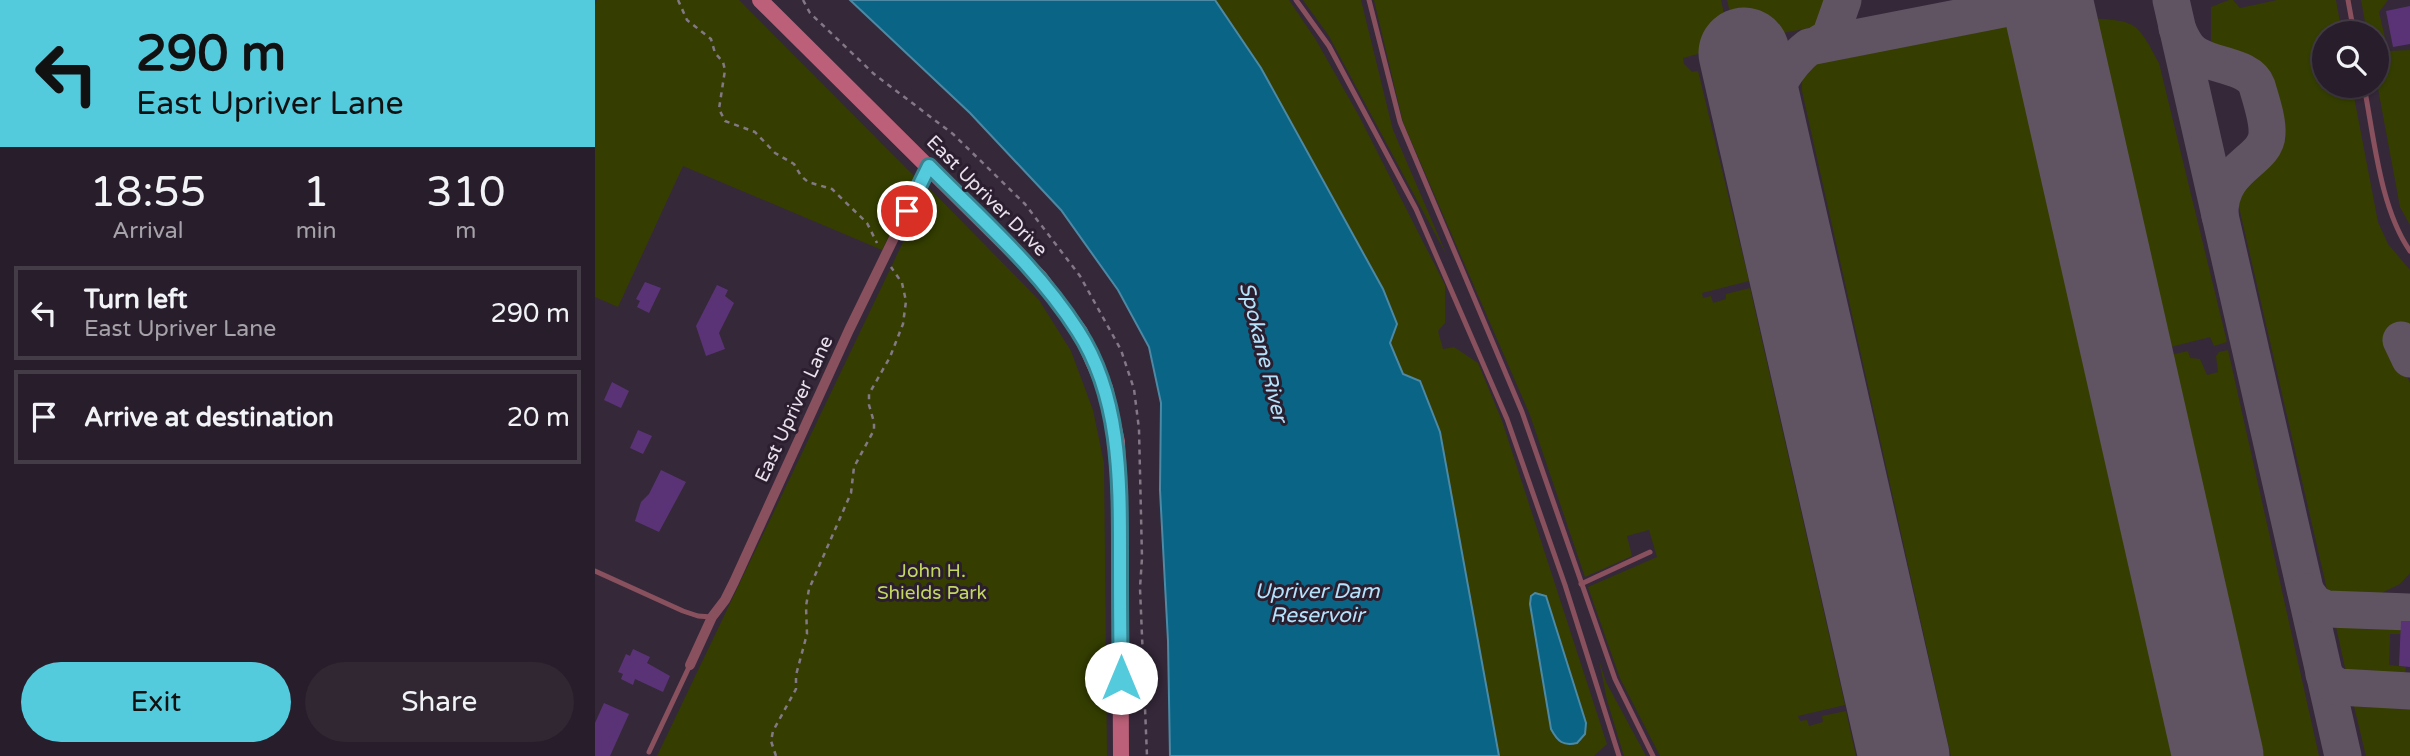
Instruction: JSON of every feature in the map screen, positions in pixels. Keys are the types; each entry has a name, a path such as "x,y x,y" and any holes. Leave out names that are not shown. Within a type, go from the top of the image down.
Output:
{"main road":[{"name":"East Upriver Drive","path":"760,0 1040,278 1080,332 1105,388 1117,442 1121,756"}],"street":[{"name":"East Upriver Lane","path":"689,665 712,617 734,582 929,166"}],"lane":[{"path":"1296,0 1329,46 1416,209 1507,419 1565,585 1619,756"},
{"path":"1369,0 1400,122 1522,412 1615,679 1653,756"},
{"path":"2348,0 2352,21"},
{"path":"2366,98 2387,202 2399,235 2410,251"},
{"path":"1581,584 1650,552"},
{"path":"595,570 683,611 712,617"},
{"path":"649,752 689,665"}],"path":[{"path":"678,0 687,20 711,39 715,53 723,62 725,70 719,109 725,121 755,132 775,153 794,164 808,182 832,189 867,223 902,283 906,301 903,324 890,357 869,394 874,430 857,461 851,493 809,589 806,606 807,635 796,675 796,689 773,731 771,741 776,756"},
{"path":"803,0 810,13 866,66 953,134 1025,204 1080,276 1121,350 1134,389 1139,429 1142,558 1140,588 1147,756"}],"green space":[{"path":"597,0 739,0 917,179 882,250 683,166 618,307 595,297"},
{"path":"1215,0 1289,0 1316,40 1359,116 1445,285 1445,323 1438,331 1443,349 1454,347 1478,363 1502,421 1607,744 1594,756 1499,756 1440,432 1403,374 1390,343 1397,324 1383,289 1261,68"},
{"path":"1303,0 1361,0 1393,130 1447,256 1329,36"},
{"path":"1374,0 1721,0 1731,45 1683,58 1684,64 1692,72 1698,71 1749,281 1702,293 1703,298 1711,296 1713,303 1726,299 1726,294 1750,288 1845,705 1798,716 1800,721 1807,720 1809,726 1823,722 1822,716 1846,711 1856,756 1660,756 1620,678 1588,587 1657,557 1649,530 1627,536 1632,556 1585,577 1530,415 1403,122"},
{"path":"1727,0 1832,0 1825,21 1819,26 1737,42"},
{"path":"2229,0 2233,0 2240,8 2277,0 2336,0 2340,21 2312,21 2312,98 2354,98 2378,222 2388,244 2410,270 2410,327 2389,339 2410,383 2410,573 2400,584 2361,603 2329,598 2237,198 2241,186 2282,144 2264,67 2211,48 2211,7"},
{"path":"2361,0 2388,0 2379,12 2381,21 2365,21"},
{"path":"2082,17 2131,24 2144,36 2159,63 2227,342 2214,346 2210,337 2163,349 2166,356 2188,351 2190,358 2200,359 2207,375 2218,372 2216,356 2219,352 2228,350 2319,756 2240,756 2077,37"},
{"path":"2002,21 2017,24 2030,37 2195,756 1951,756 1802,91 1802,78 1810,61 1821,54"},
{"path":"2410,50 2410,225 2400,207 2380,98 2389,98 2389,51"},
{"name":"John H. Shields Park","path":"929,188 1039,300 1071,351 1093,410 1104,463 1107,756 657,756"},
{"path":"2354,619 2410,620 2410,634 2390,634 2389,665 2406,667 2404,682 2365,681 2347,677 2335,622"},
{"path":"1599,660 1606,682 1646,756 1624,756 1607,700"},
{"path":"2372,699 2410,700 2410,756 2366,756 2353,702"}],"water":[{"name":"Upriver Dam Reservoir","path":"850,0 1215,0 1261,68 1383,289 1397,324 1390,343 1403,374 1420,381 1440,432 1499,756 1170,756 1168,641 1160,490 1161,403 1149,347 1118,290 1061,210 970,113"},
{"path":"1535,593 1546,596 1586,723 1585,734 1577,743 1561,742 1551,729 1530,604 1531,596"}],"building":[{"path":"2410,6 2410,44 2393,47 2386,11"},
{"path":"645,282 661,288 649,313 637,307 640,301 636,299"},
{"path":"717,285 728,290 725,296 734,303 719,333 725,349 706,356 696,326"},
{"path":"612,382 629,391 621,408 604,400"},
{"path":"638,430 652,436 643,454 630,448"},
{"path":"661,470 686,482 659,532 635,521 641,502 649,494"},
{"path":"2401,621 2410,621 2410,667 2399,666"},
{"path":"633,649 650,657 647,663 670,676 663,692 635,679 633,685 621,679 623,674 618,672 626,654 630,656"},
{"path":"604,703 629,714 610,756 595,756 595,723"}],"taxiway":[{"path":"1820,43 1830,37 1843,0"},
{"path":"1761,124 1774,92 1786,72 1809,47 2049,0"},
{"path":"2171,0 2343,756"},
{"path":"2177,28 2186,46 2198,56 2237,69 2253,79 2265,116 2265,144 2226,186 2221,199 2220,216"},
{"path":"2401,340 2410,359"},
{"path":"2306,592 2315,604 2327,609 2410,612"},
{"path":"2324,674 2338,687 2410,691"}],"runway":[{"path":"2047,0 2218,756"},
{"path":"1744,53 1904,756"}],"route":[{"path":"907,211 929,166 1040,278 1080,332 1097,369 1105,388 1117,442 1121,678"}],"water label":[{"name":"Spokane River","path":"1263,352"}]}
